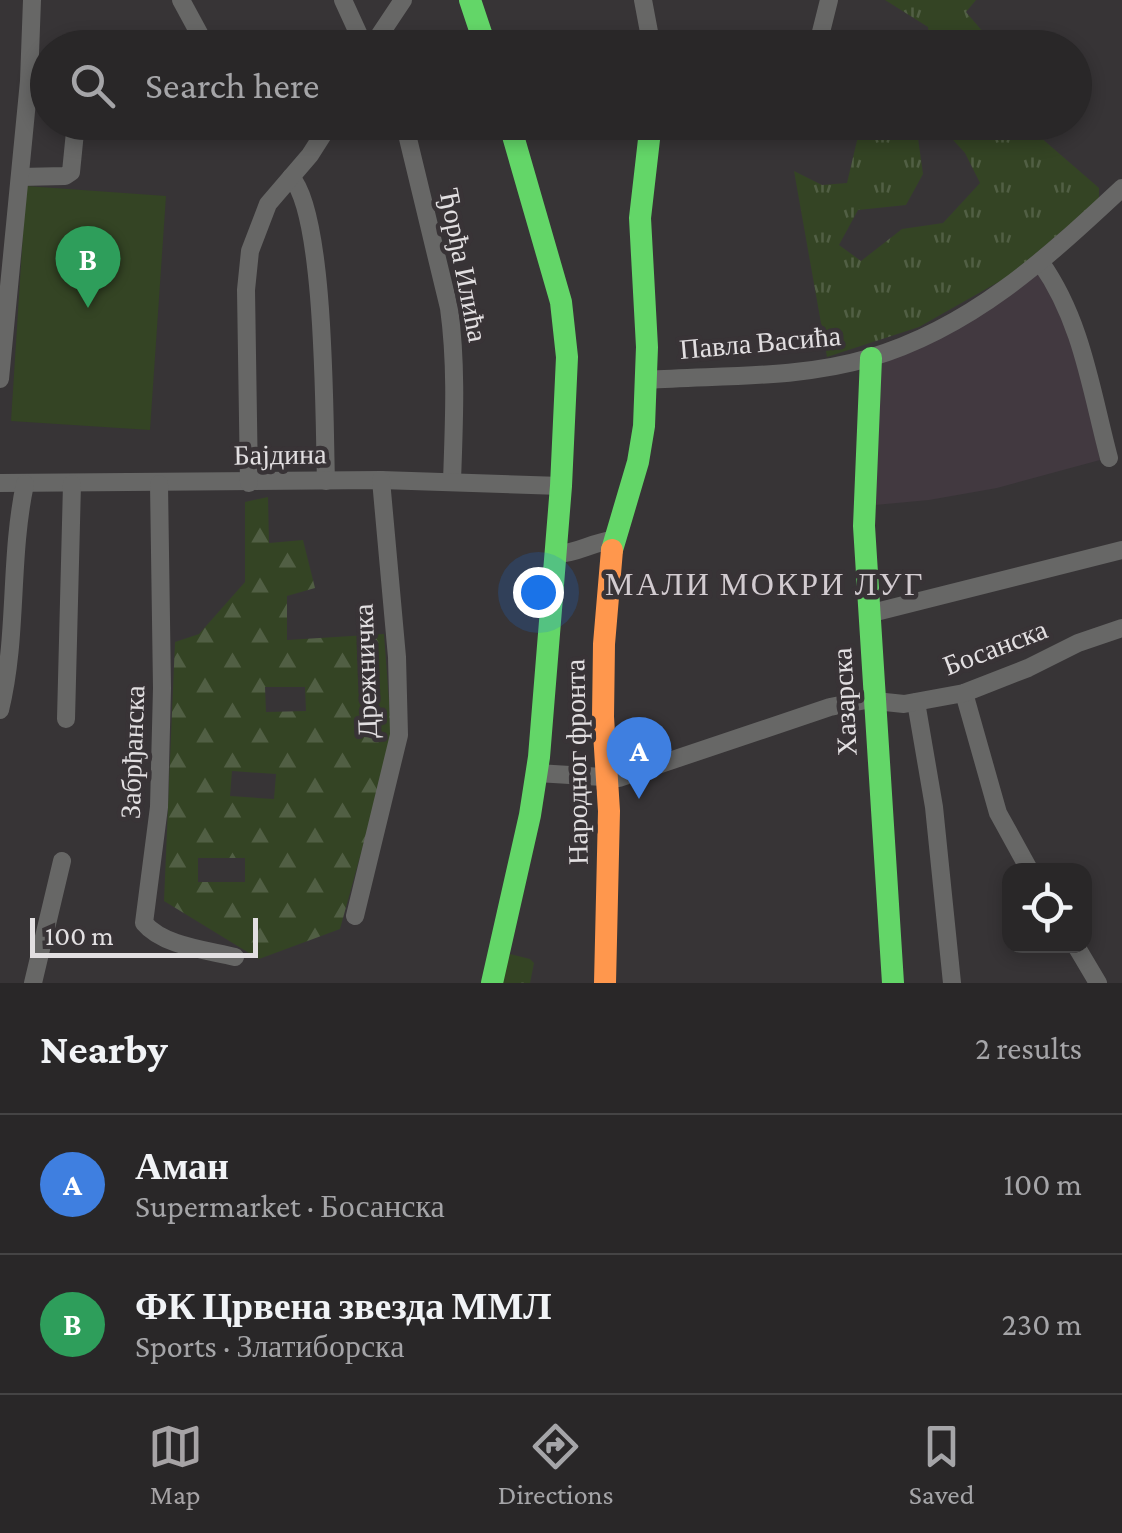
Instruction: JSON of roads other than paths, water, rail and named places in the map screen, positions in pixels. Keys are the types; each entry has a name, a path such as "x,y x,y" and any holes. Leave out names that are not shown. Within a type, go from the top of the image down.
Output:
{"street":[{"path":"0,378 32,0"},
{"path":"180,0 197,30"},
{"path":"343,0 357,30"},
{"path":"383,30 403,0"},
{"path":"470,0 480,30"},
{"path":"643,0 649,30"},
{"path":"822,30 829,0"},
{"path":"20,177 66,176 71,172 74,140"},
{"path":"248,482 247,270 261,216 319,140"},
{"name":"Ђорђа Илића","path":"408,140 449,308 456,366 452,481"},
{"path":"492,983 537,773 562,486 567,374 564,321 515,140"},
{"name":"Народног фронта","path":"605,983 609,886 604,644 613,540 642,446 647,380 640,218 648,140"},
{"path":"292,177 303,195 318,292 326,481"},
{"name":"Павла Васића","path":"647,380 788,371 871,358 972,313 1041,263 1122,188"},
{"path":"1041,263 1072,315 1108,458"},
{"name":"Хазарска","path":"871,358 864,526 893,983"},
{"name":"Бајдина","path":"0,483 381,480 562,486"},
{"name":"Дрежничка","path":"355,916 399,735 381,480"},
{"path":"0,710 25,484"},
{"path":"66,719 72,484"},
{"name":"Забрђанска","path":"159,484 160,771 157,837 144,923 166,938 235,957"},
{"path":"556,554 576,553 595,543 613,540"},
{"path":"868,614 1122,550"},
{"name":"Босанска","path":"537,773 606,778 645,770 830,708 877,701 916,702 964,693 1122,628"},
{"path":"964,693 998,813 1026,863"},
{"path":"916,702 934,807 952,983"},
{"path":"33,983 62,860"},
{"path":"1080,953 1098,983"}],"place":[{"name":"ФК Црвена звезда ММЛ","path":"88,308"},
{"name":"Аман","path":"639,799"}],"district":[{"name":"МАЛИ МОКРИ ЛУГ","path":"765,584"}]}
